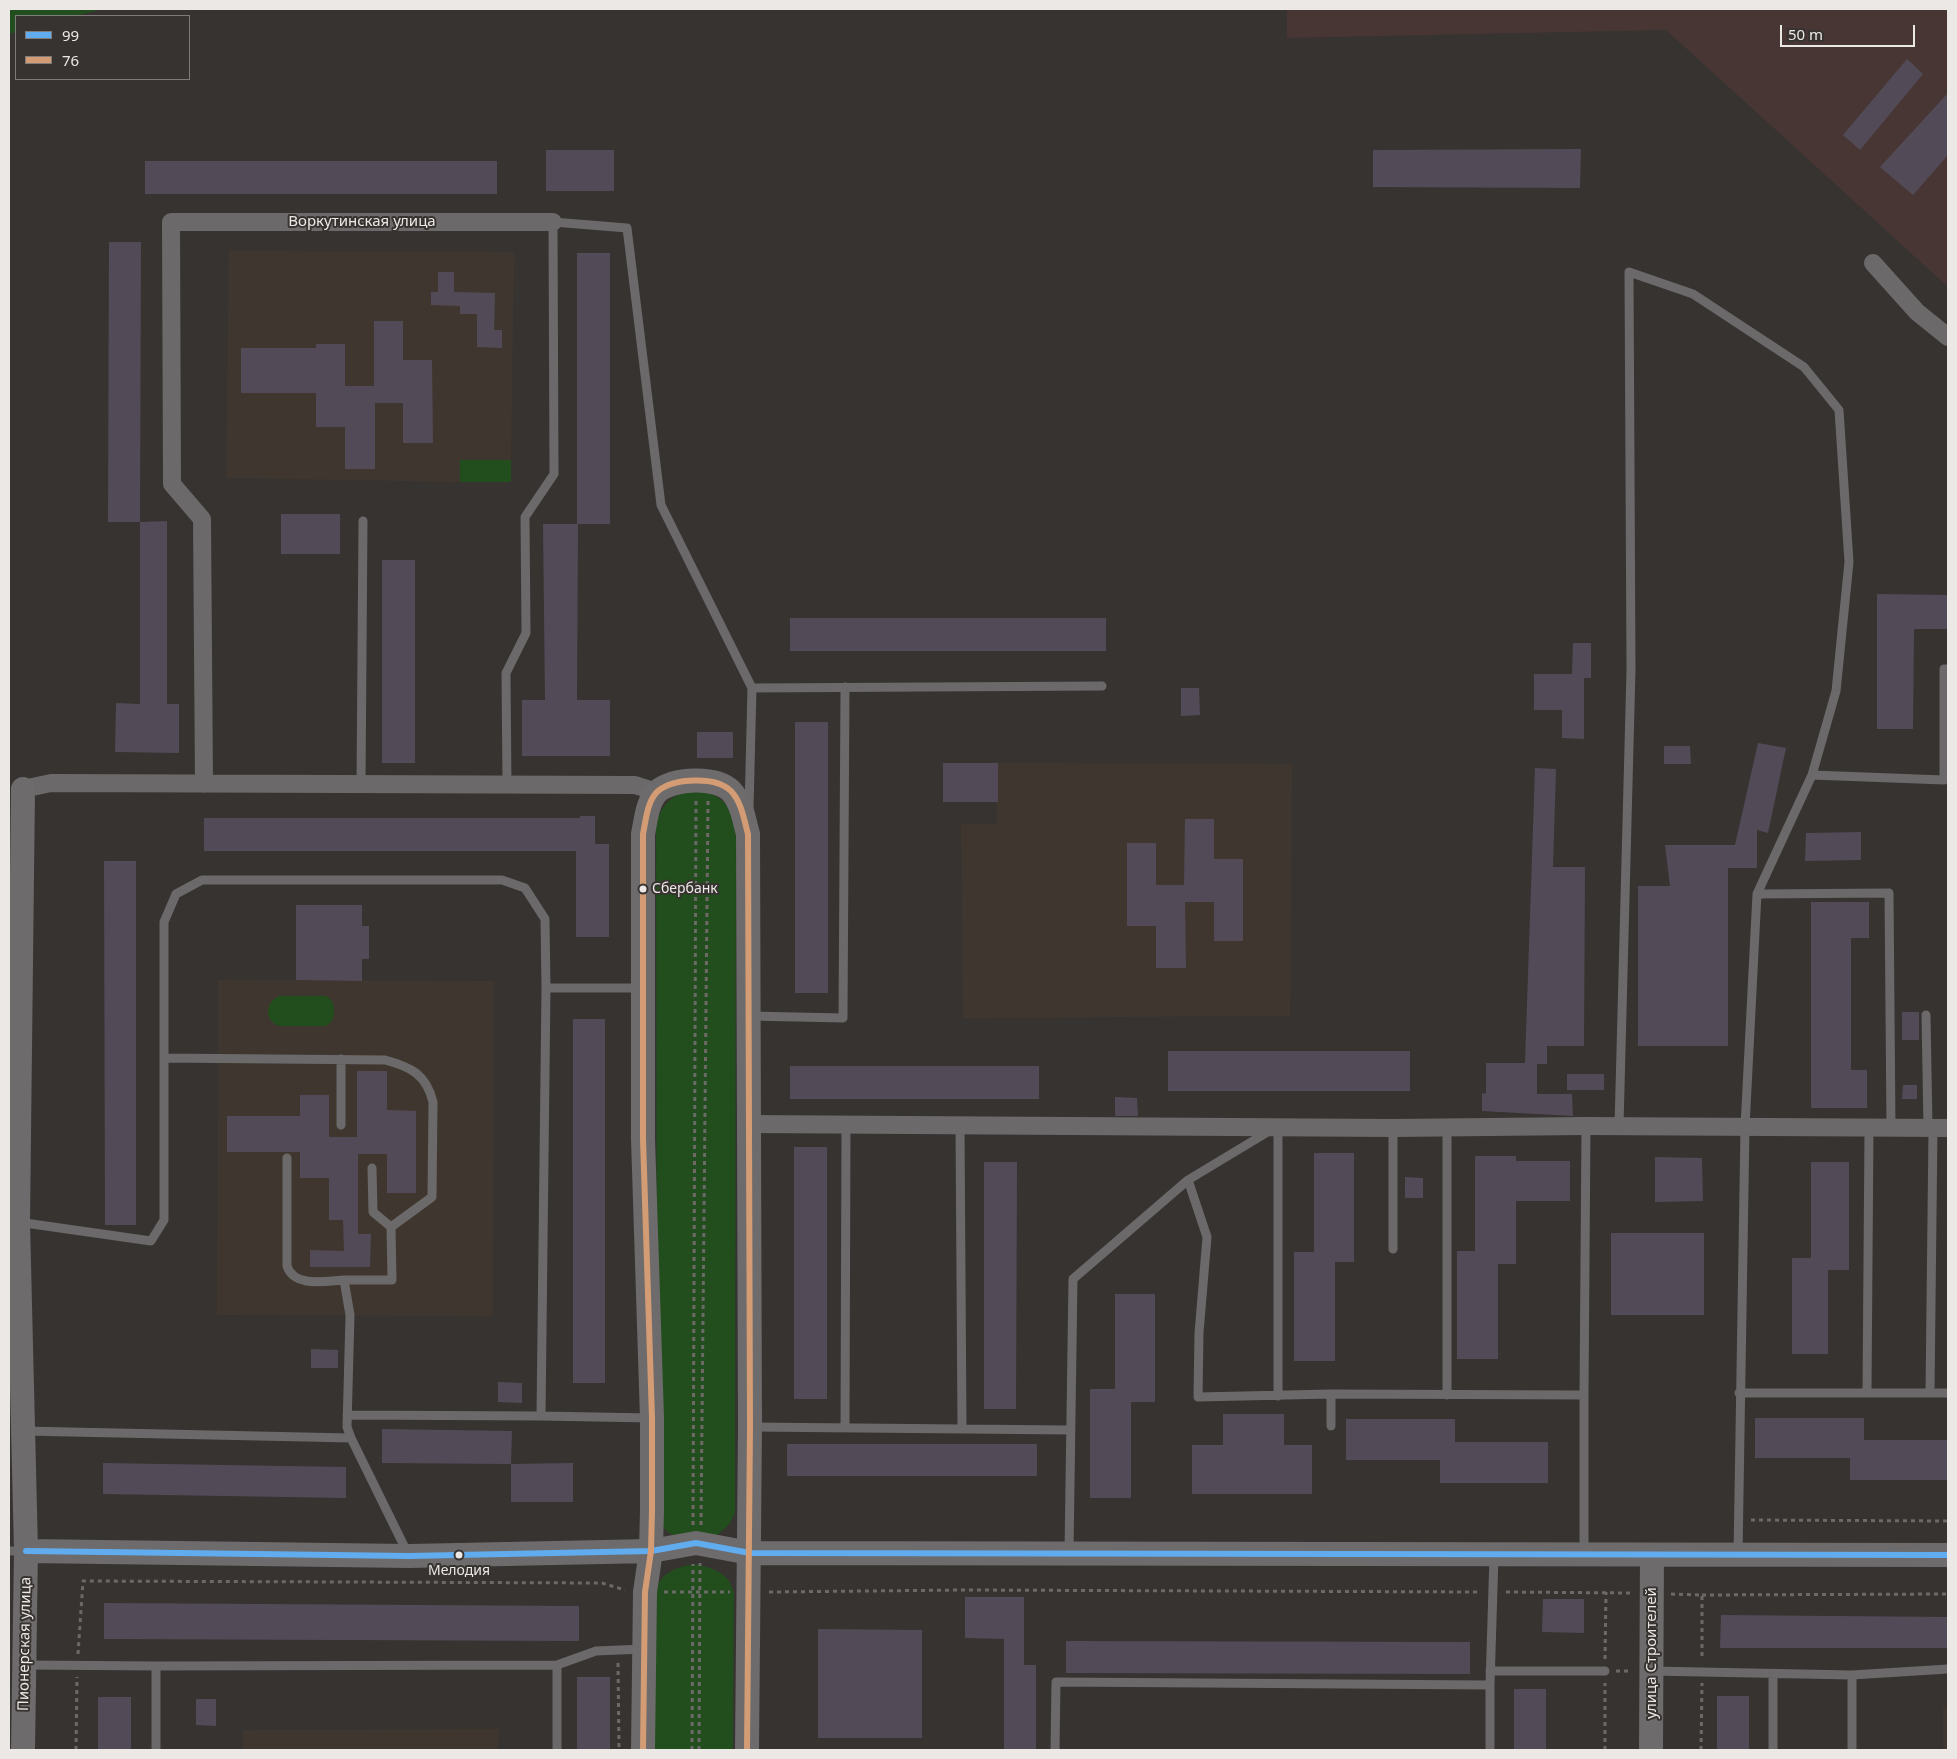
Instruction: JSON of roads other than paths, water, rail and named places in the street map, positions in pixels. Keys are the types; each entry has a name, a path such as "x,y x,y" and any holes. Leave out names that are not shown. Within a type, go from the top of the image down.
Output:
{"main road":[{"path":"644,1750 645,1592 651,1552 652,1418 644,1139 643,834 648,808 658,792 675,782 702,786 718,783 731,791 742,809 748,834 750,1553 747,1750"},
{"name":"Пионерская улица","path":"23,789 18,1222 22,1431 17,1551 25,1665 23,1750"},
{"path":"17,1551 409,1556 651,1552 699,1542 750,1553 1948,1555"},
{"name":"улица Строителей","path":"1651,1750 1652,1555"}],"street":[{"name":"Воркутинская улица","path":"204,784 202,518 172,484 171,222 553,222"},
{"path":"1873,263 1917,312 1948,337"},
{"path":"23,789 51,783 635,785 658,792"},
{"path":"748,1124 1392,1128 1619,1126 1936,1128"}],"lane":[{"path":"507,785 506,673 526,633 525,517 554,474 553,222 627,228 661,505 752,688 748,834"},
{"path":"1619,1126 1631,670 1628,272 1693,294 1804,367 1839,410 1849,562 1836,691 1812,775 1757,894 1745,1127 1739,1393 1738,1555"},
{"path":"361,785 363,521"},
{"path":"1812,775 1944,780 1944,669 1948,669"},
{"path":"752,688 1102,686"},
{"path":"748,1016 843,1018 845,687"},
{"path":"18,1222 151,1241 164,1220 164,922 176,894 202,880 502,880 525,888 545,919 546,988 541,1416"},
{"path":"1757,894 1889,893 1891,1128"},
{"path":"546,988 644,988"},
{"path":"1926,1015 1936,1128 1930,1393"},
{"path":"164,1058 384,1060 398,1063 415,1072 430,1088 433,1102 432,1197 391,1227"},
{"path":"341,1059 341,1124"},
{"path":"845,1428 846,1124"},
{"path":"960,1125 962,1429"},
{"path":"1069,1554 1072,1279 1188,1180 1278,1126"},
{"path":"1278,1126 1278,1396"},
{"path":"1584,1555 1586,1126"},
{"path":"1392,1128 1393,1249"},
{"path":"1447,1128 1447,1395"},
{"path":"1867,1393 1869,1128"},
{"path":"287,1158 287,1266 289,1273 300,1281 392,1280 391,1227 373,1212 372,1168"},
{"path":"1188,1180 1207,1237 1199,1333 1198,1396 1331,1394 1584,1395"},
{"path":"344,1280 350,1315 347,1427 409,1556"},
{"path":"1739,1393 1948,1393"},
{"path":"1331,1394 1331,1426"},
{"path":"347,1415 652,1418"},
{"path":"750,1427 1071,1430"},
{"path":"22,1431 351,1438"},
{"path":"1490,1750 1490,1671 1494,1555"},
{"path":"25,1665 557,1665 596,1651 644,1649"},
{"path":"557,1665 557,1750"},
{"path":"156,1666 156,1750"},
{"path":"1652,1672 1702,1671 1773,1675 1852,1675 1948,1669"},
{"path":"1490,1671 1605,1671"},
{"path":"1773,1675 1773,1750"},
{"path":"1852,1675 1852,1750"},
{"path":"1055,1750 1056,1682 1490,1685"}],"place":[{"name":"Сбербанк","path":"643,889"},
{"name":"Мелодия","path":"459,1555"}]}
